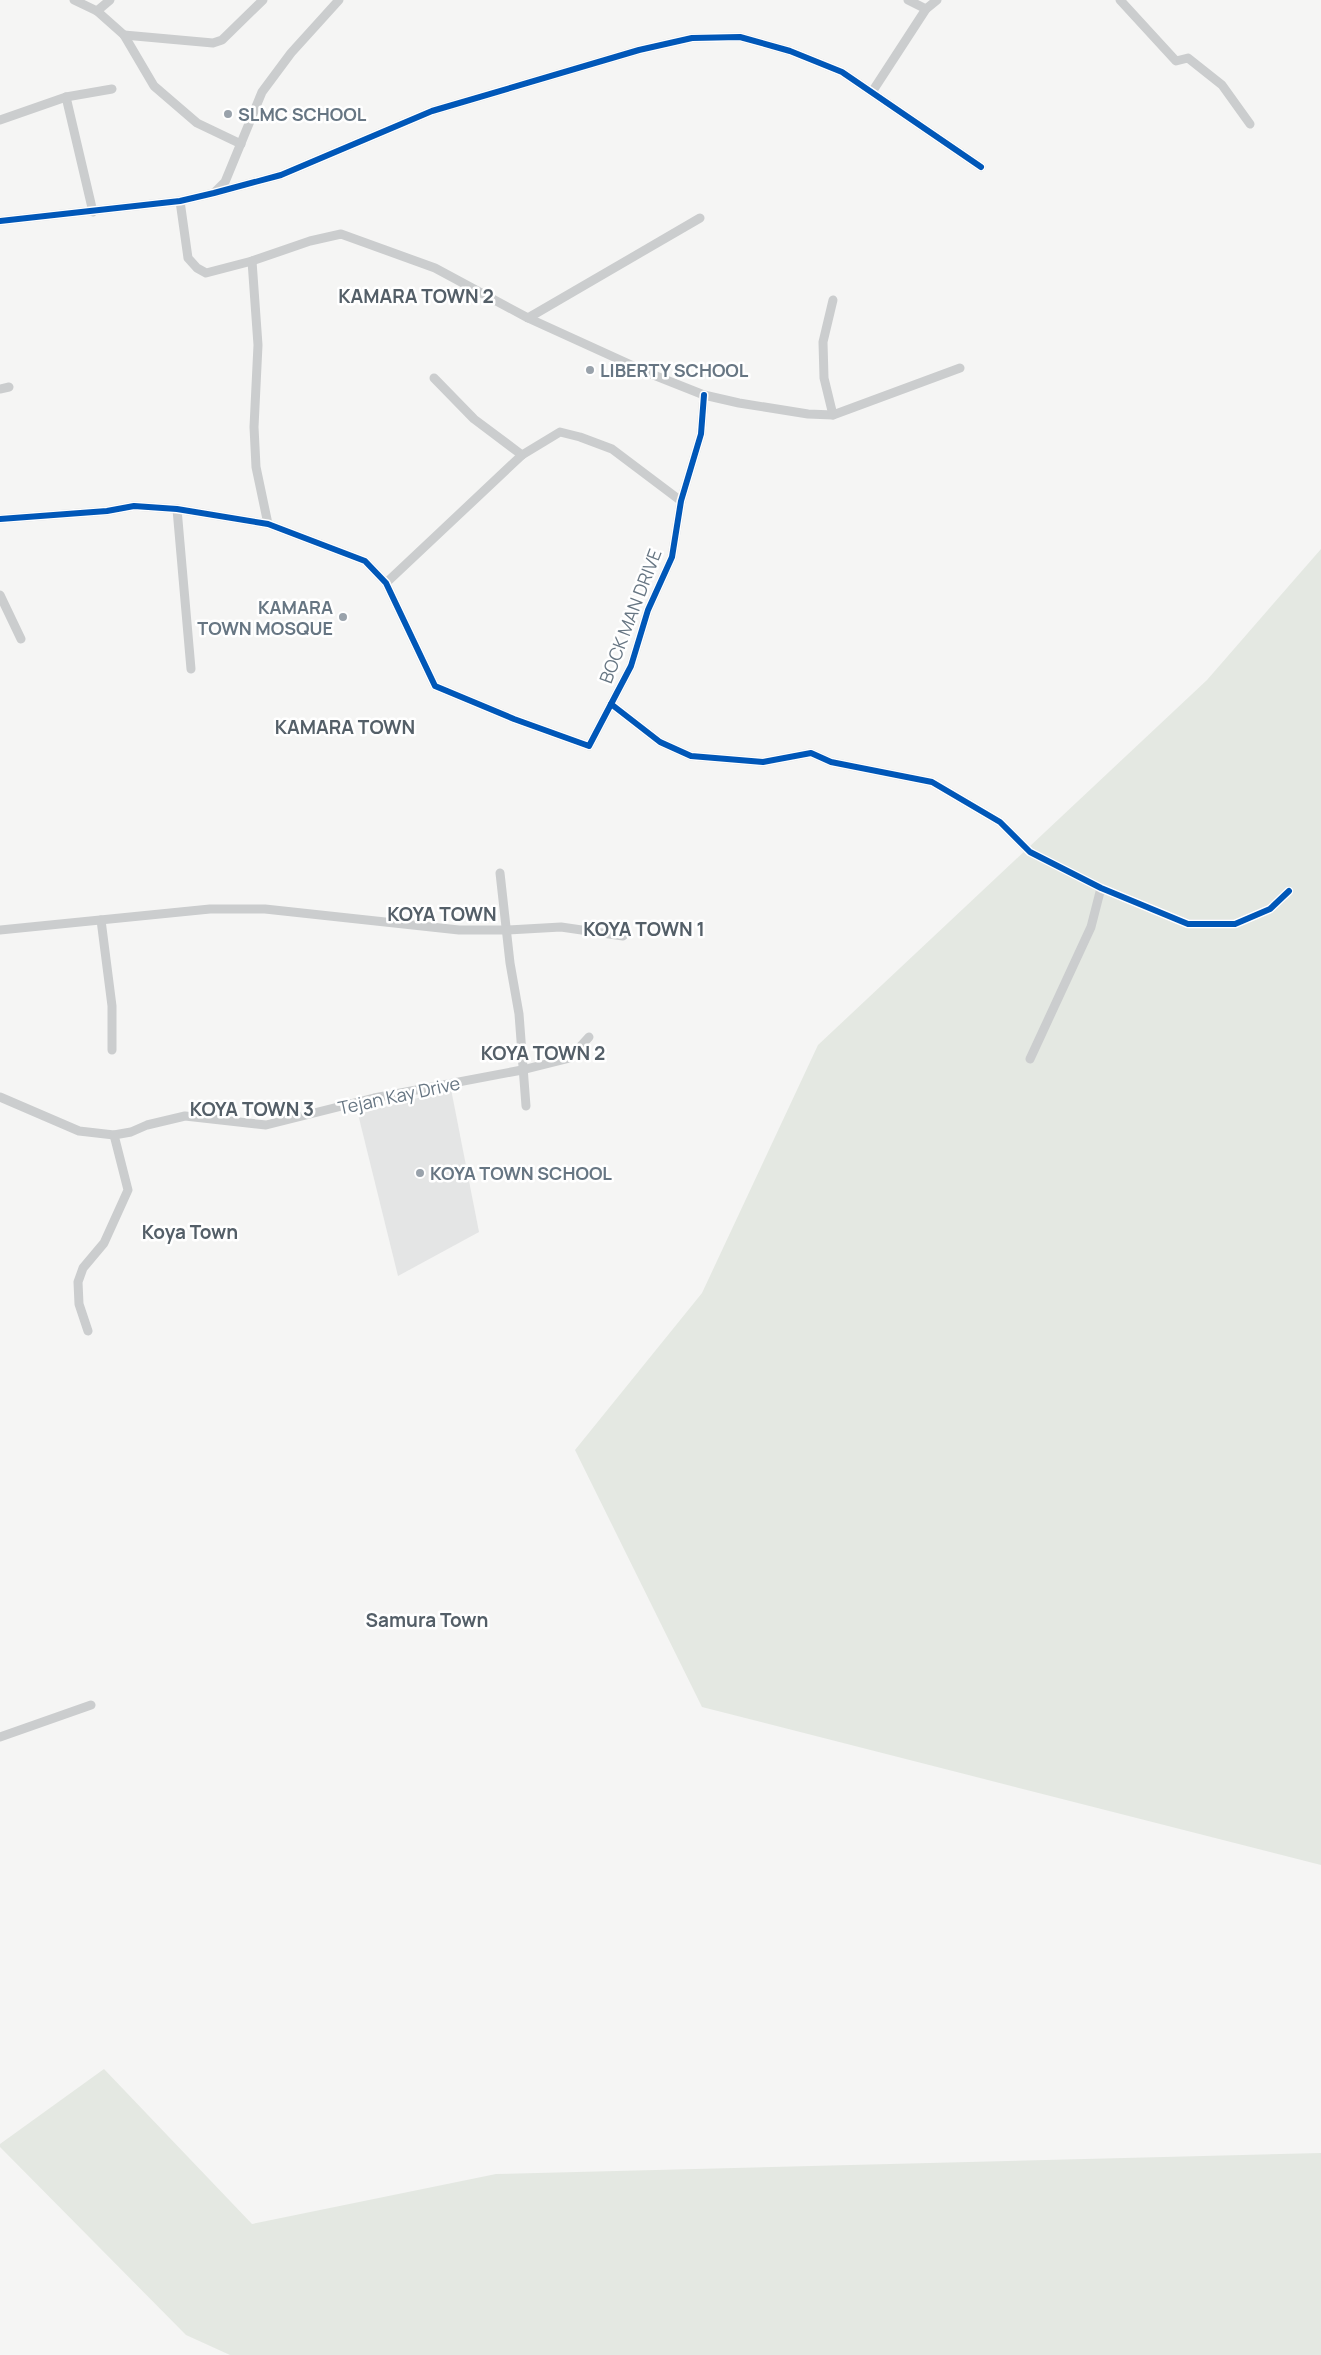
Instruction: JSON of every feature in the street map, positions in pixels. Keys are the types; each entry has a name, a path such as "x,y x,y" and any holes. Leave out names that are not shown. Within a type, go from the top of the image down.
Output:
{"street":[{"path":"74,0 97,11 124,35 154,86 197,123 241,144"},
{"path":"97,11 110,0"},
{"path":"124,35 212,44 222,40 263,0"},
{"path":"214,193 225,182 262,92 291,53 339,0"},
{"path":"908,0 926,10"},
{"path":"872,92 926,10 937,0"},
{"path":"1120,0 1176,61 1188,58 1222,86 1250,124"},
{"path":"0,221 180,201 214,193 281,175 432,111 639,50 692,38 740,37 790,50 842,72 981,166"},
{"path":"0,120 66,97 112,90"},
{"path":"66,97 93,212"},
{"path":"180,201 188,258 196,268 206,273 252,262 310,241 341,234 435,268 528,318 704,396 808,414 833,415 960,368"},
{"path":"528,318 700,218"},
{"path":"0,519 107,511 134,506 177,509 268,524 256,468 254,427 258,345 252,262"},
{"path":"833,300 823,342 824,378 833,415"},
{"path":"434,378 474,419 522,455"},
{"name":"BOCK MAN DRIVE","path":"268,524 365,562 386,583 435,686 514,720 589,746 631,666 648,610 672,557 681,501 701,434 704,396"},
{"path":"386,583 522,455 560,432 580,436 612,450 681,501"},
{"path":"177,509 192,669"},
{"path":"0,594 21,639"},
{"path":"611,704 660,742 691,756 763,762 811,752 832,762 932,782 1000,822 1030,852 1101,888 1188,924 1235,924 1270,909 1289,891"},
{"path":"500,873 506,930 519,1014 526,1106"},
{"path":"1030,1059 1091,927 1101,888"},
{"path":"0,930 210,909 265,908 459,930 561,927 623,936"},
{"path":"101,920 112,1006 112,1050"},
{"name":"Tejan Kay Drive","path":"0,1097 79,1131 114,1134 131,1132 147,1125 185,1116 266,1125 374,1098 522,1070 570,1058 589,1037"},
{"path":"88,1331 79,1304 78,1282 83,1268 104,1242 128,1190 114,1134"},
{"path":"0,1737 91,1704"}],"shaded area":[{"path":"1321,549 1321,1865 702,1707 575,1450 702,1293 818,1045 1207,680"},
{"name":"KOYA TOWN SCHOOL","path":"451,1089 479,1232 398,1276 358,1114"},
{"path":"104,2069 252,2224 496,2174 1321,2153 1321,2355 230,2355 186,2335 0,2147 0,2144"}],"cycle path":[{"path":"0,221 180,201 214,193 281,175 432,111 639,50 692,38 740,37 790,51 842,72 981,167"},
{"path":"0,519 107,511 134,506 177,509 268,524 365,561 386,583 435,686 514,719 589,746 631,666 648,610 672,557 681,501 701,434 704,395"},
{"path":"611,704 660,742 691,756 763,762 811,753 831,762 932,782 1000,822 1030,852 1101,888 1188,924 1235,924 1270,909 1289,891"}],"place":[{"name":"SLMC SCHOOL","path":"228,114"},
{"name":"LIBERTY SCHOOL","path":"590,370"},
{"name":"KAMARA TOWN MOSQUE","path":"343,617"},
{"name":"KOYA TOWN SCHOOL","path":"420,1173"}],"district":[{"name":"KAMARA TOWN 2","path":"416,296"},
{"name":"KAMARA TOWN","path":"345,727"},
{"name":"KOYA TOWN","path":"442,914"},
{"name":"KOYA TOWN 1","path":"644,929"},
{"name":"KOYA TOWN 2","path":"543,1053"},
{"name":"KOYA TOWN 3","path":"252,1109"},
{"name":"Koya Town","path":"190,1232"},
{"name":"Samura Town","path":"427,1620"}]}
